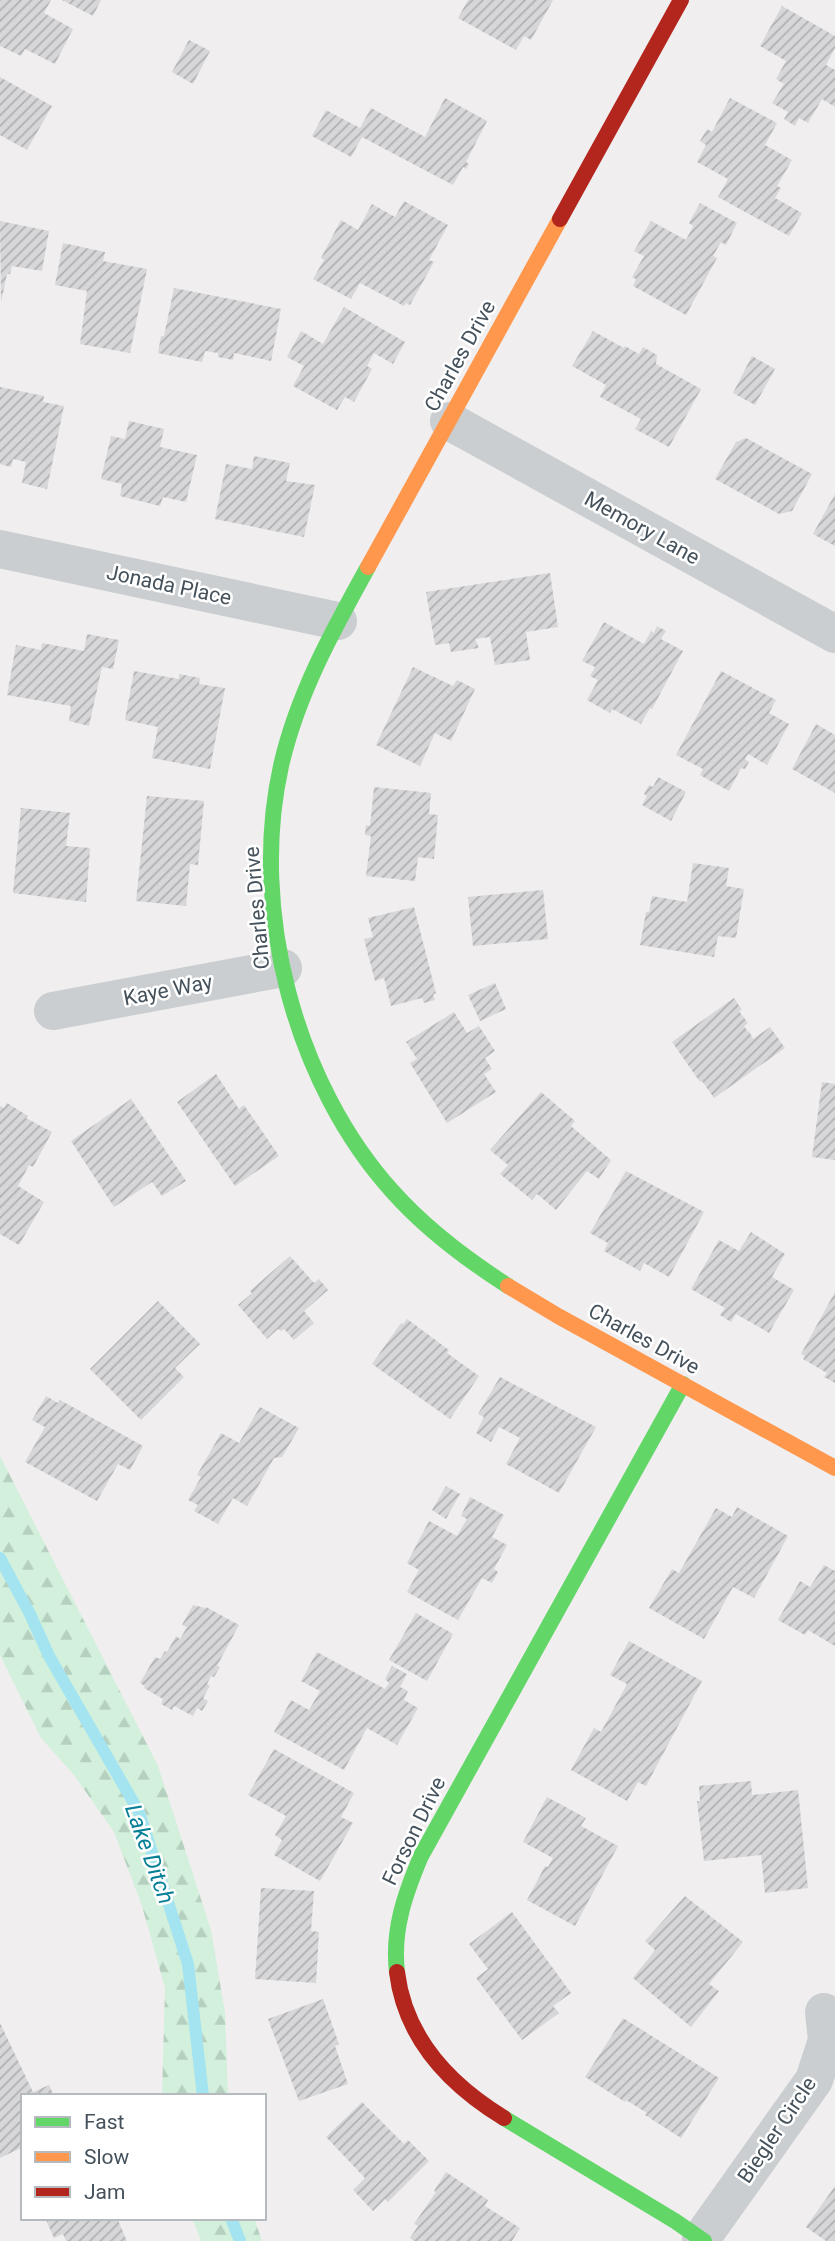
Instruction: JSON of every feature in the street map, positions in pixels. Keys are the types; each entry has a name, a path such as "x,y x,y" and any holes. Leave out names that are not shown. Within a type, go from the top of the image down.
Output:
{"street":[{"name":"Charles Drive","path":"681,0 338,621 313,673 290,736 277,784 271,856 274,912 283,968 303,1040 325,1092 353,1142 392,1192 435,1234 481,1269 532,1302 835,1468"},
{"name":"Memory Lane","path":"449,421 835,634"},
{"name":"Jonada Place","path":"0,549 338,621"},
{"name":"Kaye Way","path":"53,1011 283,968"},
{"name":"Forson Drive","path":"683,1384 421,1856 406,1892 397,1926 396,1959 402,1996 413,2025 432,2058 459,2085 485,2106 702,2240"},
{"name":"Biegler Circle","path":"702,2240 814,2080 827,2040 824,2012"}],"green space":[{"path":"0,1456 158,1766 211,1930 225,2013 228,2094 162,2094 165,1988 142,1906 114,1832 74,1775 41,1738 0,1655"},
{"path":"193,2220 255,2220 262,2241 201,2241"}],"building":[{"path":"0,0 51,0 44,13 73,29 55,64 25,49 21,56 0,46"},
{"path":"62,0 101,0 93,16"},
{"path":"468,0 553,0 531,40 524,36 516,50 458,18"},
{"path":"782,6 835,36 835,48 826,65 835,70 835,107 822,99 808,123 799,118 795,126 784,119 788,112 772,103 784,84 776,79 786,61 760,46"},
{"path":"189,40 210,51 193,84 172,72"},
{"path":"0,77 52,106 27,150 0,135"},
{"path":"445,98 487,121 466,162 469,164 466,169 463,167 453,185 362,137 351,157 312,136 326,110 360,128 371,108 425,137"},
{"path":"730,98 777,123 765,145 792,160 777,186 781,188 775,198 802,213 789,236 718,197 728,179 697,162 706,145 700,141 707,129 712,132"},
{"path":"404,201 448,225 429,260 434,262 410,305 406,303 404,306 360,283 351,299 313,279 341,220 358,230 372,204 395,217"},
{"path":"700,203 737,223 726,245 721,242 713,256 717,258 686,315 633,286 636,279 632,277 644,256 634,251 651,221 686,240 693,226 689,223"},
{"path":"0,221 49,231 42,271 12,266 10,274 7,274 1,302"},
{"path":"63,243 105,252 103,261 147,269 130,353 80,344 87,291 55,285"},
{"path":"174,288 281,309 271,361 234,353 233,360 205,351 202,362 158,353"},
{"path":"344,307 405,342 393,364 374,353 367,366 372,369 354,402 345,397 337,410 293,386 304,366 287,357 301,331 323,344"},
{"path":"593,331 639,354 643,347 657,355 656,364 701,389 669,447 635,429 641,419 600,397 606,385 572,366"},
{"path":"752,356 775,369 755,405 733,393"},
{"path":"0,387 44,396 43,402 64,406 47,489 22,483 26,462 13,459 11,467 0,464"},
{"path":"129,421 164,429 160,447 197,455 186,502 163,497 160,506 120,496 122,484 101,479 111,436 125,439"},
{"path":"746,438 812,474 792,511 779,514 715,479 736,442"},
{"path":"254,456 290,463 286,481 315,485 304,537 215,519 226,464 252,469"},
{"path":"835,494 835,546 813,534"},
{"path":"550,573 558,627 526,632 530,660 495,665 490,637 475,639 479,648 451,652 449,643 435,645 426,592"},
{"path":"604,622 644,644 657,626 666,631 661,639 683,651 641,724 612,709 610,713 587,700 598,680 590,676 595,667 582,661"},
{"path":"87,634 119,640 113,669 102,667 89,726 69,721 71,706 7,695 16,645 41,650 42,643 84,651"},
{"path":"413,667 453,686 457,680 475,689 451,741 435,733 420,766 376,745"},
{"path":"134,671 179,679 179,674 200,678 199,684 225,688 210,769 152,758 158,727 125,720"},
{"path":"721,671 776,700 769,713 789,724 767,765 748,754 745,759 749,762 745,769 741,768 729,791 700,775 703,769 676,755"},
{"path":"816,724 835,735 835,793 792,769"},
{"path":"658,777 686,792 671,821 642,805 649,785 653,787"},
{"path":"374,787 431,793 429,814 438,815 434,859 418,857 415,881 366,876 371,836 365,835 366,825 370,826"},
{"path":"147,796 204,801 198,865 190,864 186,906 136,901"},
{"path":"21,808 70,813 66,846 90,848 86,902 13,893"},
{"path":"693,863 729,868 726,886 744,889 736,938 718,936 714,957 640,945 652,896 687,902"},
{"path":"543,890 548,939 473,946 468,897"},
{"path":"414,907 436,993 433,995 435,1000 424,1003 422,998 391,1006 384,978 375,981 364,939 373,937 368,918"},
{"path":"495,983 506,1009 480,1021 468,995"},
{"path":"734,998 748,1023 744,1026 753,1039 770,1027 785,1048 714,1098 672,1042"},
{"path":"454,1012 467,1033 479,1026 495,1051 485,1058 492,1069 484,1074 496,1092 447,1123 410,1063 417,1059 406,1042"},
{"path":"216,1074 239,1109 244,1105 279,1156 235,1186 177,1102"},
{"path":"822,1082 835,1084 835,1160 812,1157"},
{"path":"541,1092 575,1121 571,1126 611,1160 599,1179 587,1171 556,1210 537,1194 532,1200 500,1174 508,1165 490,1150"},
{"path":"131,1099 186,1181 162,1196 152,1182 114,1207 71,1141"},
{"path":"7,1103 28,1116 26,1118 52,1132 33,1167 29,1165 18,1186 44,1202 19,1245 0,1234 0,1106 4,1108"},
{"path":"626,1171 704,1212 669,1277 644,1263 640,1271 604,1251 608,1243 590,1233"},
{"path":"751,1232 785,1254 772,1277 794,1290 769,1333 736,1314 731,1322 720,1315 725,1308 691,1289 719,1240 739,1251"},
{"path":"290,1256 314,1283 319,1279 328,1290 304,1311 314,1323 294,1340 284,1329 278,1329 267,1339 238,1305"},
{"path":"835,1292 835,1383 824,1377 827,1373 803,1359 805,1356 801,1354"},
{"path":"158,1301 200,1344 175,1368 184,1377 141,1420 90,1369"},
{"path":"407,1319 479,1376 450,1419 372,1364 401,1323"},
{"path":"500,1377 596,1427 559,1493 506,1464 520,1438 499,1427 491,1442 476,1433 484,1417 478,1414"},
{"path":"46,1396 58,1403 60,1400 143,1446 130,1470 118,1464 97,1501 25,1462 45,1427 32,1420"},
{"path":"260,1407 299,1428 282,1457 274,1458 247,1506 233,1498 218,1524 194,1511 198,1505 188,1500 201,1477 197,1475 221,1433 239,1443"},
{"path":"446,1486 460,1494 446,1519 432,1510"},
{"path":"470,1497 504,1515 492,1537 507,1545 494,1569 498,1572 492,1583 482,1578 458,1620 407,1592 419,1570 407,1563 429,1521 457,1536 467,1519 461,1516"},
{"path":"737,1507 788,1536 754,1598 733,1587 704,1639 649,1608 672,1569 679,1573 716,1508 732,1517"},
{"path":"824,1565 835,1571 835,1646 808,1630 805,1635 778,1620 800,1581 810,1587"},
{"path":"193,1605 206,1607 239,1625 217,1666 220,1667 207,1684 210,1686 203,1698 208,1701 202,1711 197,1708 193,1716 174,1706 172,1710 161,1704 163,1699 140,1683 155,1657 160,1659 165,1651 167,1652 176,1636 180,1639 187,1627 182,1625"},
{"path":"416,1613 453,1634 427,1681 389,1660"},
{"path":"629,1641 702,1681 646,1786 638,1782 627,1801 571,1770 594,1728 601,1732 627,1684 610,1675"},
{"path":"317,1652 385,1689 389,1683 385,1679 392,1666 407,1674 400,1687 408,1691 404,1700 418,1708 397,1745 367,1728 344,1770 274,1732 291,1700 309,1710 320,1691 301,1681"},
{"path":"274,1749 354,1793 341,1817 353,1823 320,1881 274,1855 282,1840 275,1835 286,1816 248,1795"},
{"path":"751,1781 752,1795 798,1790 808,1888 765,1893 761,1855 704,1861 697,1801 700,1801 699,1786"},
{"path":"547,1797 586,1818 581,1826 618,1846 575,1926 527,1900 545,1866 548,1867 553,1858 523,1842"},
{"path":"261,1888 314,1891 311,1931 319,1932 316,1983 255,1979"},
{"path":"685,1896 743,1942 709,1984 719,1991 691,2027 633,1978 655,1950 645,1941"},
{"path":"512,1912 571,1993 553,2006 559,2013 522,2040 476,1978 488,1969 469,1944"},
{"path":"323,1999 339,2044 335,2046 348,2084 299,2101 268,2019"},
{"path":"623,2018 719,2078 681,2138 645,2115 647,2113 585,2077"},
{"path":"0,2023 33,2092 49,2085 53,2094 21,2094 21,2148 0,2158"},
{"path":"362,2102 404,2144 408,2140 429,2161 388,2202 385,2199 373,2211 353,2190 365,2178 326,2137"},
{"path":"446,2172 488,2200 485,2206 520,2228 512,2241 414,2241 410,2238 418,2226 414,2224"},
{"path":"835,2186 835,2241 826,2241 806,2227"},
{"path":"46,2220 118,2220 127,2241 66,2241 63,2234 54,2238"}],"waterway":[{"name":"Lake Ditch","path":"0,1558 49,1656 139,1812 188,1964 203,2094"},
{"name":"Lake Ditch","path":"232,2220 240,2241"}],"traffic: fast":[{"path":"368,567 306,688 281,766 273,821 271,878 277,935 288,992 306,1047 330,1100 359,1149 393,1192 433,1231 508,1286"},
{"path":"397,1972 396,1942 401,1912 421,1856 683,1384"},
{"path":"504,2118 704,2241"}],"traffic: slow":[{"path":"368,567 560,219"},
{"path":"508,1286 835,1468"}],"traffic: jam":[{"path":"560,219 681,0"},
{"path":"397,1972 410,2018 433,2057 466,2091 504,2118"}]}
